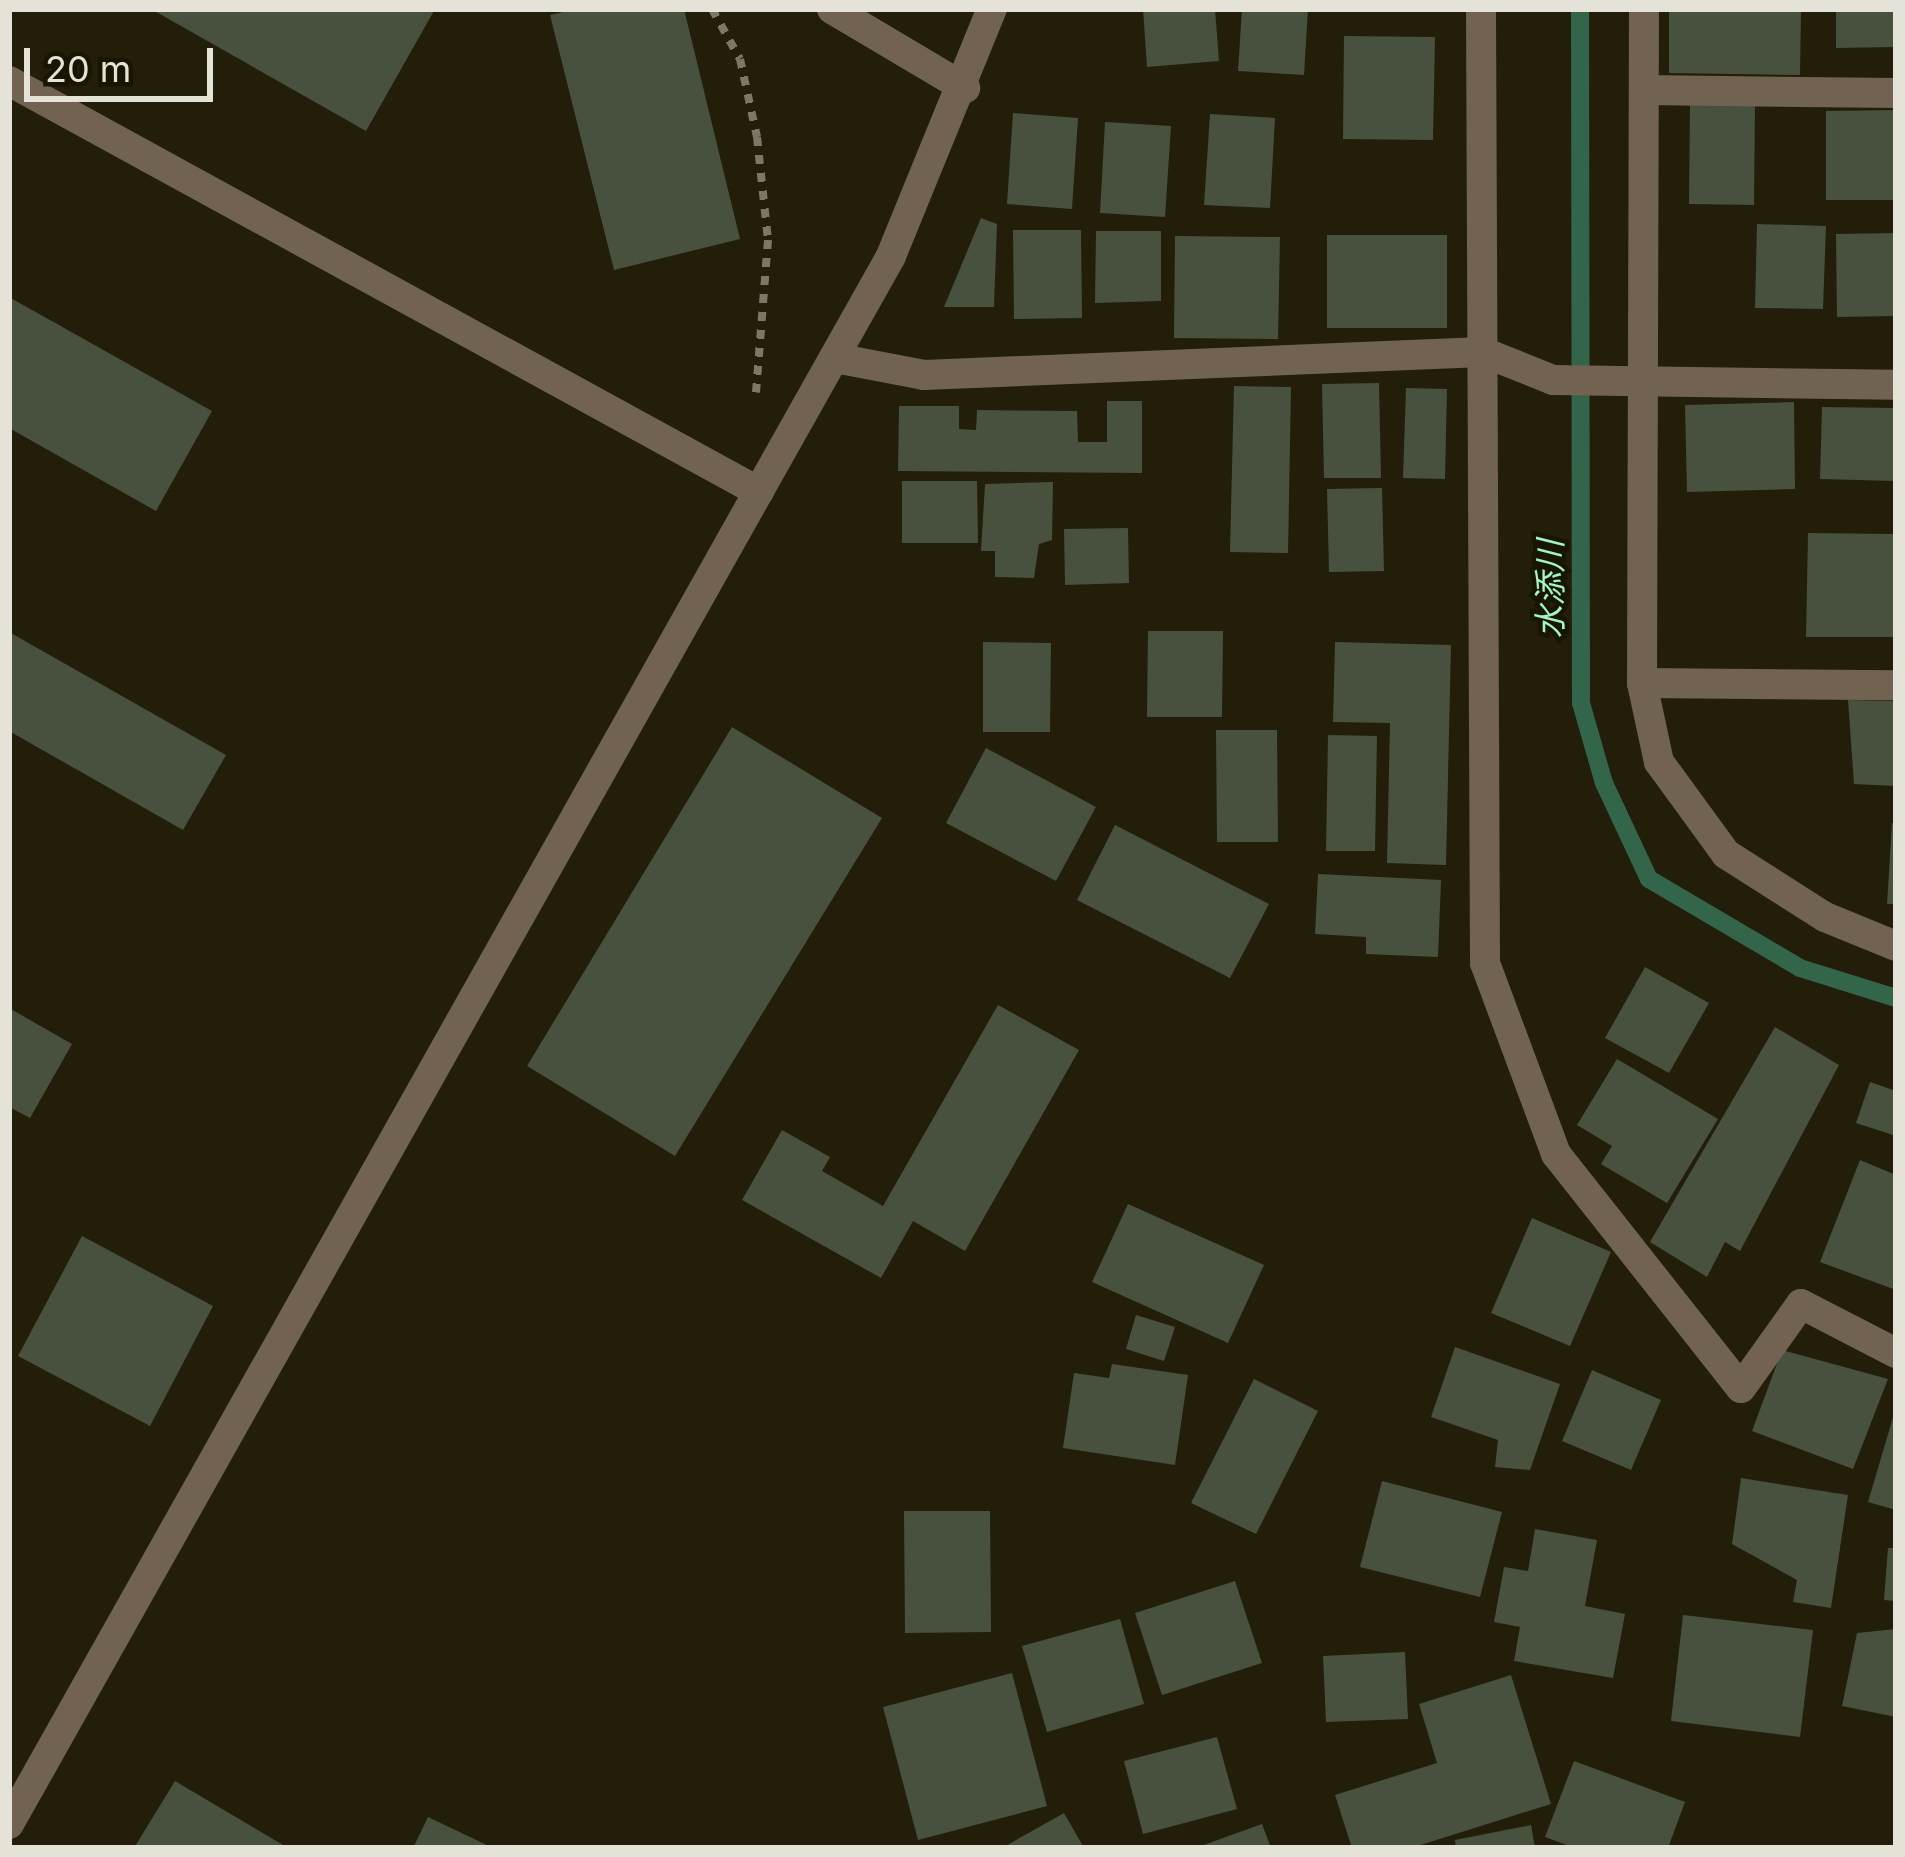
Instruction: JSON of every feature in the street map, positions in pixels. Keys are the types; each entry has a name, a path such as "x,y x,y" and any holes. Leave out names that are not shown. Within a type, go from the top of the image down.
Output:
{"street":[{"path":"832,9 965,88"},
{"path":"9,1824 835,358 965,88 992,9"},
{"path":"1481,9 1484,963 1556,1154 1741,1388 1802,1304 1896,1353"},
{"path":"1644,9 1639,382 1642,683 1660,762 1726,854 1825,917 1896,946"},
{"path":"9,81 759,492"},
{"path":"1644,90 1896,94"},
{"path":"835,358 924,375 1483,352 1553,380 1896,385"},
{"path":"1642,683 1896,686"}],"path":[{"path":"712,9 740,59 758,137 768,240 755,399"}],"building":[{"path":"151,9 435,9 366,131"},
{"path":"576,9 684,9 740,239 614,270 550,15"},
{"path":"1143,9 1215,9 1219,61 1147,67"},
{"path":"1242,9 1308,9 1304,75 1238,71"},
{"path":"1669,9 1801,9 1800,75 1669,73"},
{"path":"1836,9 1896,9 1896,47 1836,48"},
{"path":"1344,36 1435,37 1433,140 1343,139"},
{"path":"1690,103 1755,104 1754,205 1689,204"},
{"path":"1896,110 1896,200 1826,200 1826,111"},
{"path":"1013,113 1078,118 1072,209 1007,204"},
{"path":"1210,114 1275,118 1270,208 1204,205"},
{"path":"1105,122 1171,126 1165,217 1100,213"},
{"path":"981,218 997,224 994,307 944,307"},
{"path":"1757,224 1826,226 1823,309 1755,308"},
{"path":"1013,230 1081,230 1082,318 1014,319"},
{"path":"1096,231 1161,231 1161,301 1095,303"},
{"path":"1896,233 1896,316 1837,317 1836,234"},
{"path":"1327,235 1447,235 1447,328 1327,328"},
{"path":"1175,236 1280,237 1278,339 1174,338"},
{"path":"9,297 212,411 156,511 9,428"},
{"path":"1379,383 1381,478 1324,478 1322,384"},
{"path":"1234,386 1291,387 1288,553 1230,552"},
{"path":"1406,388 1447,389 1445,479 1403,478"},
{"path":"1107,401 1142,401 1142,473 898,471 899,406 959,406 959,429 976,430 977,410 1077,411 1078,442 1107,442"},
{"path":"1794,402 1795,489 1687,492 1685,405"},
{"path":"1822,407 1896,408 1896,481 1820,479"},
{"path":"902,481 977,481 978,543 902,543"},
{"path":"1053,482 1052,540 1039,544 1034,578 995,577 995,551 981,551 985,484"},
{"path":"1382,488 1384,571 1329,572 1327,489"},
{"path":"1128,528 1129,583 1065,585 1064,529"},
{"path":"1808,533 1896,534 1896,637 1806,637"},
{"path":"1148,631 1223,631 1222,717 1147,717"},
{"path":"9,632 226,755 183,830 9,731"},
{"path":"983,642 1051,643 1050,732 983,732"},
{"path":"1335,642 1451,645 1446,865 1387,863 1390,723 1333,722"},
{"path":"1848,700 1896,701 1896,786 1854,784"},
{"path":"732,727 882,818 675,1156 527,1066"},
{"path":"1216,730 1277,730 1278,842 1217,842"},
{"path":"1328,735 1377,736 1375,851 1326,851"},
{"path":"986,748 1096,807 1056,881 946,823"},
{"path":"1892,823 1896,823 1896,904 1887,904"},
{"path":"1115,825 1269,904 1230,978 1077,900"},
{"path":"1318,874 1441,880 1438,957 1366,954 1366,937 1315,934"},
{"path":"1645,967 1709,1003 1669,1073 1605,1038"},
{"path":"998,1005 1079,1050 965,1251 913,1221 881,1278 742,1200 782,1130 830,1157 822,1171 883,1206"},
{"path":"9,1008 72,1044 30,1118 9,1107"},
{"path":"1775,1027 1839,1065 1740,1251 1725,1242 1707,1277 1650,1242"},
{"path":"1617,1059 1718,1119 1667,1203 1601,1164 1612,1146 1577,1125"},
{"path":"1870,1082 1896,1091 1896,1136 1856,1123"},
{"path":"1860,1160 1896,1175 1896,1290 1820,1262"},
{"path":"1128,1204 1264,1265 1228,1343 1092,1282"},
{"path":"1532,1218 1611,1252 1570,1346 1491,1313"},
{"path":"82,1236 213,1306 150,1426 18,1356"},
{"path":"1136,1315 1175,1327 1164,1361 1126,1349"},
{"path":"1455,1347 1560,1384 1530,1470 1495,1467 1498,1440 1431,1417"},
{"path":"1782,1350 1888,1379 1853,1469 1752,1431"},
{"path":"1112,1364 1188,1375 1175,1465 1063,1448 1074,1373 1109,1378"},
{"path":"1592,1370 1661,1400 1631,1470 1562,1441"},
{"path":"1254,1379 1318,1411 1256,1534 1191,1503"},
{"path":"1896,1407 1896,1510 1868,1502"},
{"path":"1741,1478 1848,1495 1831,1608 1793,1602 1797,1580 1732,1544"},
{"path":"1382,1481 1502,1512 1480,1597 1360,1567"},
{"path":"904,1511 990,1511 991,1632 905,1633"},
{"path":"1535,1529 1597,1540 1585,1606 1625,1614 1613,1678 1514,1661 1520,1627 1494,1622 1504,1567 1528,1571"},
{"path":"1888,1548 1896,1548 1896,1601 1884,1600"},
{"path":"1235,1581 1262,1663 1162,1695 1135,1613"},
{"path":"1683,1615 1813,1630 1800,1737 1671,1721"},
{"path":"1120,1619 1144,1704 1047,1732 1022,1646"},
{"path":"1896,1629 1896,1717 1842,1706 1857,1633"},
{"path":"1405,1652 1408,1719 1326,1722 1323,1656"},
{"path":"1012,1673 1047,1806 918,1840 883,1707"},
{"path":"1511,1675 1551,1804 1411,1848 1352,1848 1335,1795 1437,1763 1419,1704"},
{"path":"1217,1737 1237,1809 1143,1834 1124,1761"},
{"path":"1574,1761 1685,1802 1668,1848 1575,1848 1545,1837"},
{"path":"175,1781 288,1848 134,1848"},
{"path":"1064,1813 1084,1848 1002,1848"},
{"path":"428,1817 493,1848 413,1848"},
{"path":"1262,1824 1271,1848 1198,1847"},
{"path":"1531,1825 1535,1848 1456,1848 1455,1840"}],"waterway":[{"name":"水添川","path":"1580,9 1581,703 1604,783 1649,879 1800,968 1896,998"}]}
